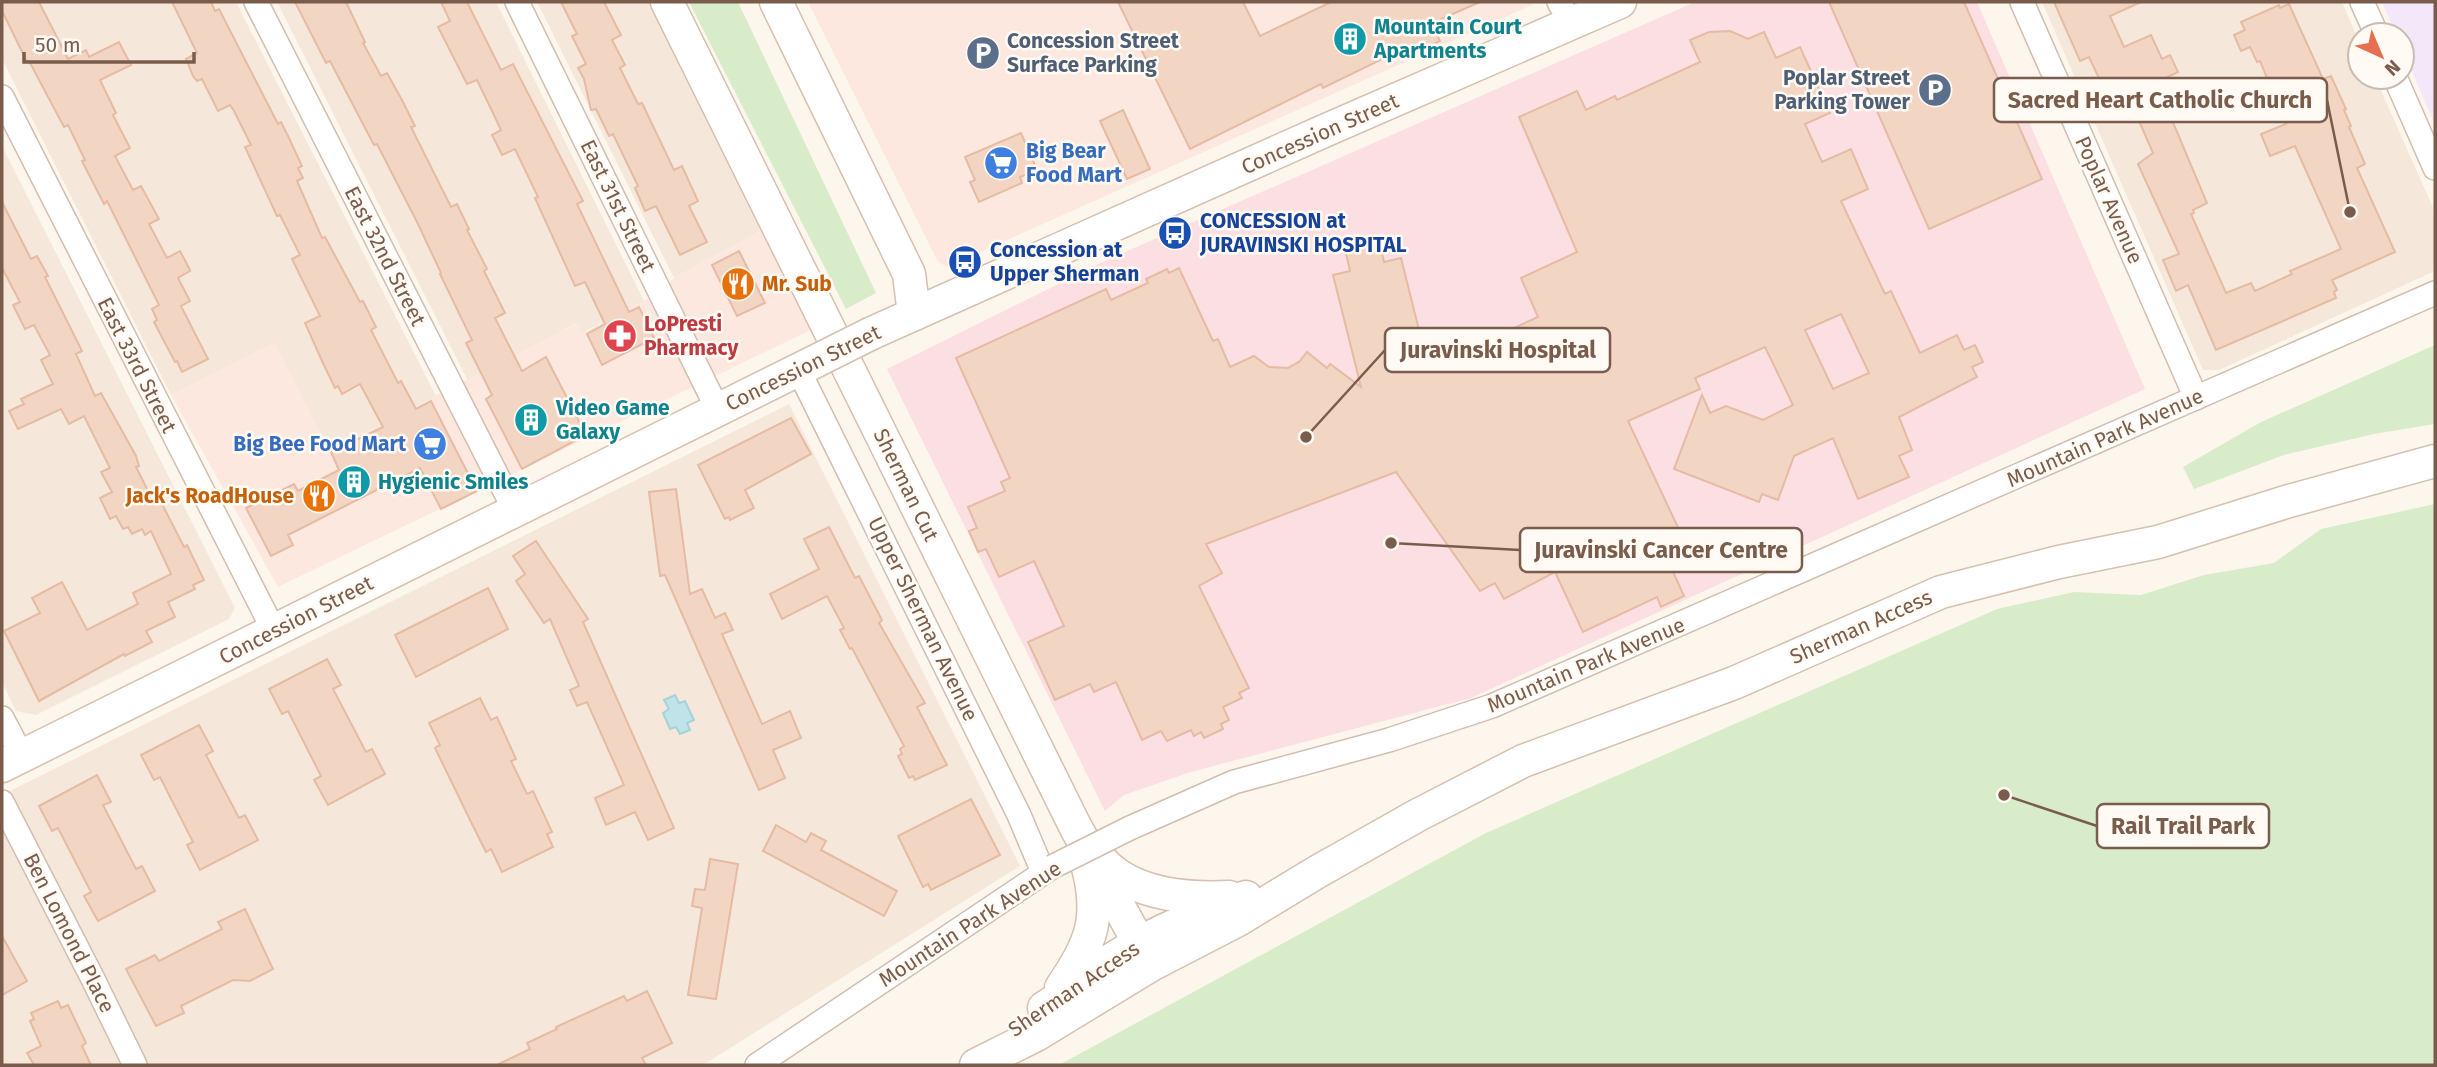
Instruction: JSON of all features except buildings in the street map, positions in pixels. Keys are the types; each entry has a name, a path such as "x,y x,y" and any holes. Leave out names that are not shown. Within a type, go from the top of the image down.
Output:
{"main road":[{"name":"Sherman Cut","path":"667,2 1075,826 1145,954"},
{"path":"776,2 909,274 914,314"},
{"name":"Concession Street","path":"12,761 872,333 1565,13 1620,2"},
{"name":"Sherman Access","path":"951,1065 996,1041 1119,955 1145,954 1238,920 1418,815 1523,761 1734,683 1941,592 2059,562 2158,542 2416,464 2435,461"},
{"path":"1075,826 1101,861 1122,876 1150,889 1200,898 1254,893"},
{"path":"1034,1015 1060,989 1080,960 1095,918 1093,886 1075,826"},
{"name":"Sherman Access","path":"976,1065 1036,1035 1145,954 1175,925 1284,881 1317,872"}],"street":[{"name":"East 32nd Street","path":"256,2 515,511"},
{"name":"East 31st Street","path":"517,2 718,410"},
{"name":"Poplar Avenue","path":"2022,2 2196,398"},
{"path":"2362,2 2371,21"},
{"path":"2401,91 2435,168"},
{"name":"East 33rd Street","path":"2,97 274,631"},
{"name":"Mountain Park Avenue","path":"757,1065 1047,869 1130,828 1234,782 1389,740 1492,706 2435,293"},
{"name":"Upper Sherman Avenue","path":"807,365 1047,869"},
{"path":"2,718 12,761"},
{"name":"Ben Lomond Place","path":"2,802 135,1065"}],"shaded area":[{"path":"2,2 236,2 436,396 329,451 274,343 171,395 2,59"},
{"path":"277,2 496,2 644,301 583,332 575,324 468,381"},
{"path":"537,2 654,2 768,227 674,278"},
{"path":"808,2 1533,2 1532,5 947,267 938,262"},
{"path":"1695,2 1977,2 2145,389 1471,698 1191,772 1124,795 1105,811 887,369 1109,259"},
{"path":"2042,2 2342,2 2350,21 2346,21 2346,91 2381,91 2435,212 2435,271 2219,370 2203,370"},
{"path":"2382,2 2435,2 2435,125 2416,81 2416,21 2390,21"},
{"path":"2,146 235,608 229,619 36,715 16,711 2,682"},
{"path":"768,227 817,327 278,587 171,395 274,343 329,450 576,324 584,332 644,301 674,278"},
{"path":"789,404 1020,866 703,1065 2,1065 2,795"}],"green space":[{"path":"689,2 738,2 876,293 846,309"},
{"path":"2435,345 2435,424 2374,434 2284,455 2194,489 2183,467 2261,422"},
{"path":"2435,504 2435,1065 1059,1065 1486,833 1997,609 2074,592 2141,595 2204,575 2274,563 2321,529"}],"water":[{"path":"675,695 679,703 685,701 694,720 687,723 690,730 680,734 676,727 670,729 663,713 669,709 664,700"}],"place":[{"name":"Mountain Court Apartments","path":"1350,39"},
{"name":"Concession Street Surface Parking","path":"983,53"},
{"name":"Poplar Street Parking Tower","path":"1935,90"},
{"name":"Big Bear Food Mart","path":"1001,163"},
{"name":"Sacred Heart Catholic Church","path":"2350,212"},
{"name":"CONCESSION at JURAVINSKI HOSPITAL","path":"1175,233"},
{"name":"Concession at Upper Sherman","path":"965,262"},
{"name":"Mr. Sub","path":"738,284"},
{"name":"LoPresti Pharmacy","path":"620,336"},
{"name":"Video Game Galaxy","path":"531,420"},
{"name":"Juravinski Hospital","path":"1306,437"},
{"name":"Big Bee Food Mart","path":"430,444"},
{"name":"Hygienic Smiles","path":"354,482"},
{"name":"Jack's RoadHouse","path":"319,496"},
{"name":"Juravinski Cancer Centre","path":"1391,543"},
{"name":"Rail Trail Park","path":"2004,795"}]}
